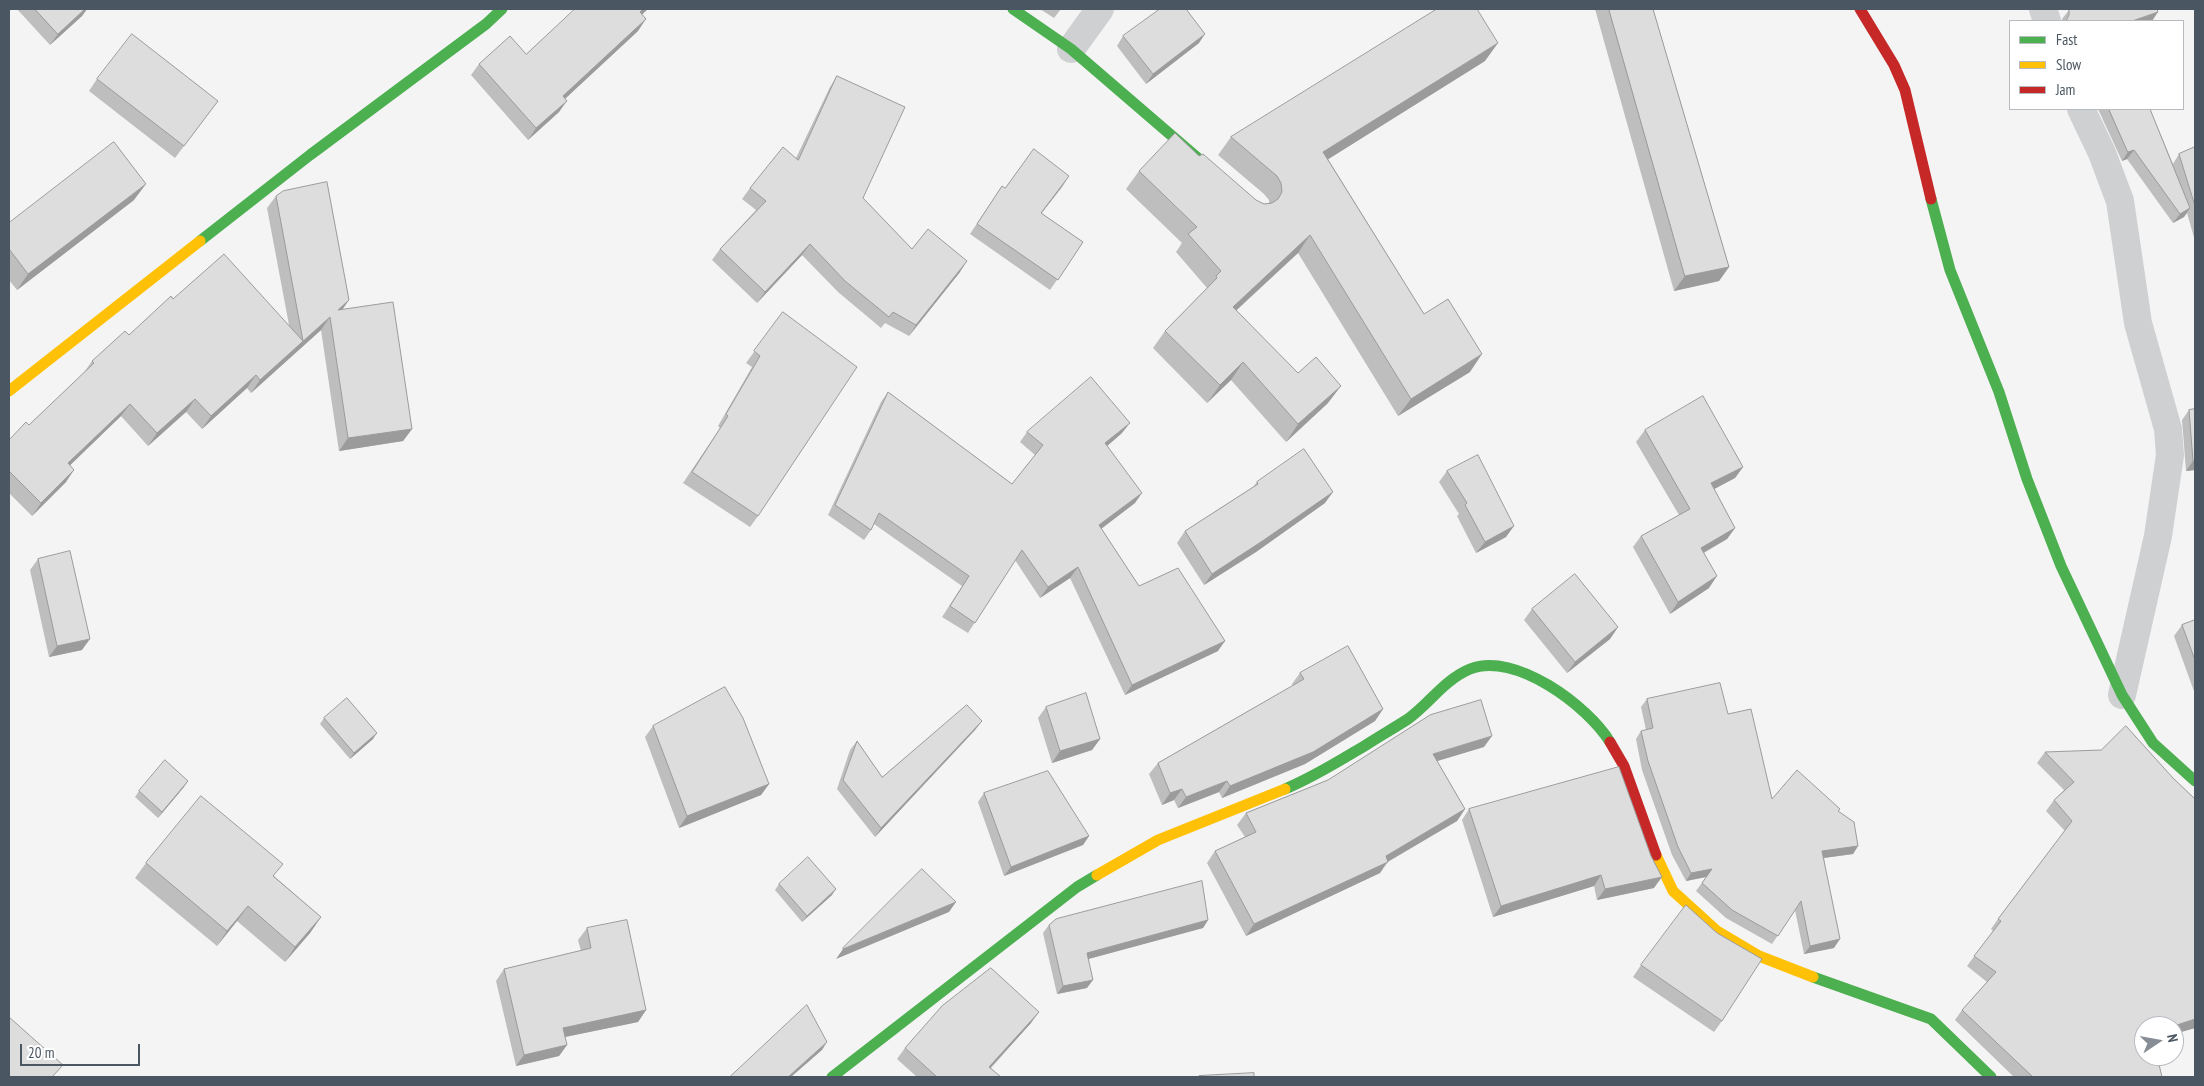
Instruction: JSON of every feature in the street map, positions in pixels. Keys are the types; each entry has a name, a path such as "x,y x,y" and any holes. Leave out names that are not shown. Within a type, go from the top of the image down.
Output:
{"street":[{"path":"9,390 310,155 486,24 502,9"},
{"path":"1013,9 1071,49 1210,168"},
{"path":"1071,49 1100,9"},
{"path":"1860,9 1894,65 1905,90 1930,197 1950,270 1999,392 2026,478 2062,566 2122,695 2153,743 2195,781"},
{"path":"2081,110 2102,153 2120,201 2138,323 2168,429 2170,454 2158,536 2122,695"},
{"path":"832,1077 1078,887 1158,840 1312,778 1409,718 1451,678 1472,668 1498,665 1521,672 1556,688 1602,729 1624,766 1658,861 1673,891 1717,931 1759,956 1846,990 1931,1019 1991,1077"}],"building":[{"path":"35,9 85,9 58,34"},
{"path":"575,9 643,9 640,12 646,19 563,96 567,101 536,128 479,64 510,36 526,54"},
{"path":"1160,9 1186,9 1205,34 1153,74 1123,36"},
{"path":"1437,9 1477,9 1498,43 1323,152 1424,314 1448,299 1482,354 1411,399 1310,235 1233,307 1298,373 1316,357 1341,386 1298,424 1243,362 1220,385 1165,331 1217,278 1216,276 1221,271 1188,234 1197,227 1139,171 1175,133 1199,156 1203,154 1256,200 1264,204 1272,203 1278,199 1282,192 1281,183 1277,176 1231,137"},
{"path":"1609,9 1653,9 1729,267 1685,276"},
{"path":"2157,9 2158,12 2135,20 2066,20 2069,10"},
{"path":"132,34 218,101 184,146 97,79"},
{"path":"837,76 905,107 863,198 912,249 928,229 967,261 916,325 893,312 889,317 845,281 810,244 765,292 720,249 766,201 750,188 783,147 798,160"},
{"path":"2109,110 2150,110 2190,208 2180,214 2134,150 2128,152"},
{"path":"114,142 146,184 28,274 9,249 9,223"},
{"path":"2195,147 2195,206 2179,154"},
{"path":"1034,149 1069,176 1041,213 1083,242 1058,280 977,224 1002,186 1005,188"},
{"path":"327,182 349,300 338,310 393,302 412,429 348,438 330,317 260,380 256,375 211,416 195,399 157,433 130,404 68,463 74,470 41,503 9,471 9,440 26,422 29,425 94,363 92,361 125,331 129,335 171,296 173,299 224,254 303,341 276,196 283,191"},
{"path":"783,312 857,367 758,516 692,472 728,416 726,414 760,356 754,351"},
{"path":"1091,377 1130,423 1105,443 1142,493 1099,525 1139,586 1178,568 1225,641 1132,685 1078,567 1048,587 1022,550 975,623 950,606 969,576 879,513 871,530 835,505 888,392 1012,484 1043,445 1027,432"},
{"path":"1703,396 1743,467 1711,483 1735,528 1701,548 1717,576 1678,602 1641,536 1690,509 1645,430"},
{"path":"2195,409 2195,461 2193,461 2189,410"},
{"path":"1304,449 1333,492 1212,574 1185,531 1258,484 1257,482"},
{"path":"1478,455 1514,526 1485,542 1465,505 1467,503 1447,471"},
{"path":"70,551 90,639 57,646 38,559"},
{"path":"1575,574 1618,627 1575,662 1532,609"},
{"path":"2195,620 2195,660 2182,625"},
{"path":"1348,646 1383,709 1313,752 1230,786 1227,781 1186,797 1182,789 1170,793 1158,763 1304,679 1300,673"},
{"path":"1720,683 1728,714 1751,709 1772,799 1797,770 1840,809 1838,811 1854,822 1858,846 1822,851 1840,939 1810,946 1801,901 1778,936 1732,910 1702,883 1712,869 1691,873 1678,847 1648,761 1641,731 1653,728 1647,699"},
{"path":"725,687 743,718 769,784 687,816 653,726"},
{"path":"1086,693 1100,739 1060,751 1046,707"},
{"path":"347,698 377,733 354,753 324,718"},
{"path":"1481,700 1492,736 1433,754 1465,809 1386,856 1388,862 1254,924 1215,851 1256,832 1246,813 1328,780 1430,715"},
{"path":"967,705 982,721 881,828 843,780 857,741 882,777"},
{"path":"2126,726 2173,778 2195,799 2195,1019 2184,1023 2184,1016 2134,1016 2134,1066 2159,1066 2162,1077 2033,1077 1962,1010 1996,972 1974,956 2001,921 1998,919 2072,821 2054,800 2074,782 2045,752 2101,750"},
{"path":"165,760 188,781 162,812 139,791"},
{"path":"1619,767 1651,856 1662,877 1605,889 1601,875 1501,906 1469,809"},
{"path":"1048,771 1089,836 1011,867 984,793"},
{"path":"201,796 283,864 273,876 321,917 295,947 248,906 227,931 146,863"},
{"path":"808,857 836,889 807,916 779,884"},
{"path":"922,869 956,902 843,949 843,948"},
{"path":"1202,881 1208,920 1087,953 1093,980 1063,986 1049,925 1056,919"},
{"path":"1686,905 1717,933 1762,959 1722,1021 1641,965"},
{"path":"627,920 646,1010 563,1028 567,1045 524,1055 504,969 591,948 587,928"},
{"path":"991,968 1039,1012 989,1067 1001,1077 937,1077 905,1048 942,1006"},
{"path":"807,1005 827,1042 788,1077 730,1077"},
{"path":"9,1017 63,1065 52,1077 9,1077"},
{"path":"1254,1073 1254,1077 1199,1077 1199,1076"}],"traffic: fast":[{"path":"200,241 310,155 486,24 502,9"},
{"path":"1013,9 1071,49 1200,160"},
{"path":"1931,199 1950,270 1999,392 2027,479 2061,566 2122,695 2153,743 2195,781"},
{"path":"1285,789 1326,768 1408,719 1452,679 1470,669 1488,665 1508,668 1549,685 1585,713 1600,728 1610,742"},
{"path":"832,1077 1077,887 1097,875"},
{"path":"1813,977 1931,1019 1991,1077"}],"traffic: slow":[{"path":"9,391 200,241"},
{"path":"1097,875 1158,840 1285,789"},
{"path":"1656,855 1673,891 1717,931 1759,956 1813,977"}],"traffic: jam":[{"path":"1860,9 1894,65 1905,90 1931,199"},
{"path":"1610,742 1624,766 1656,855"}]}
